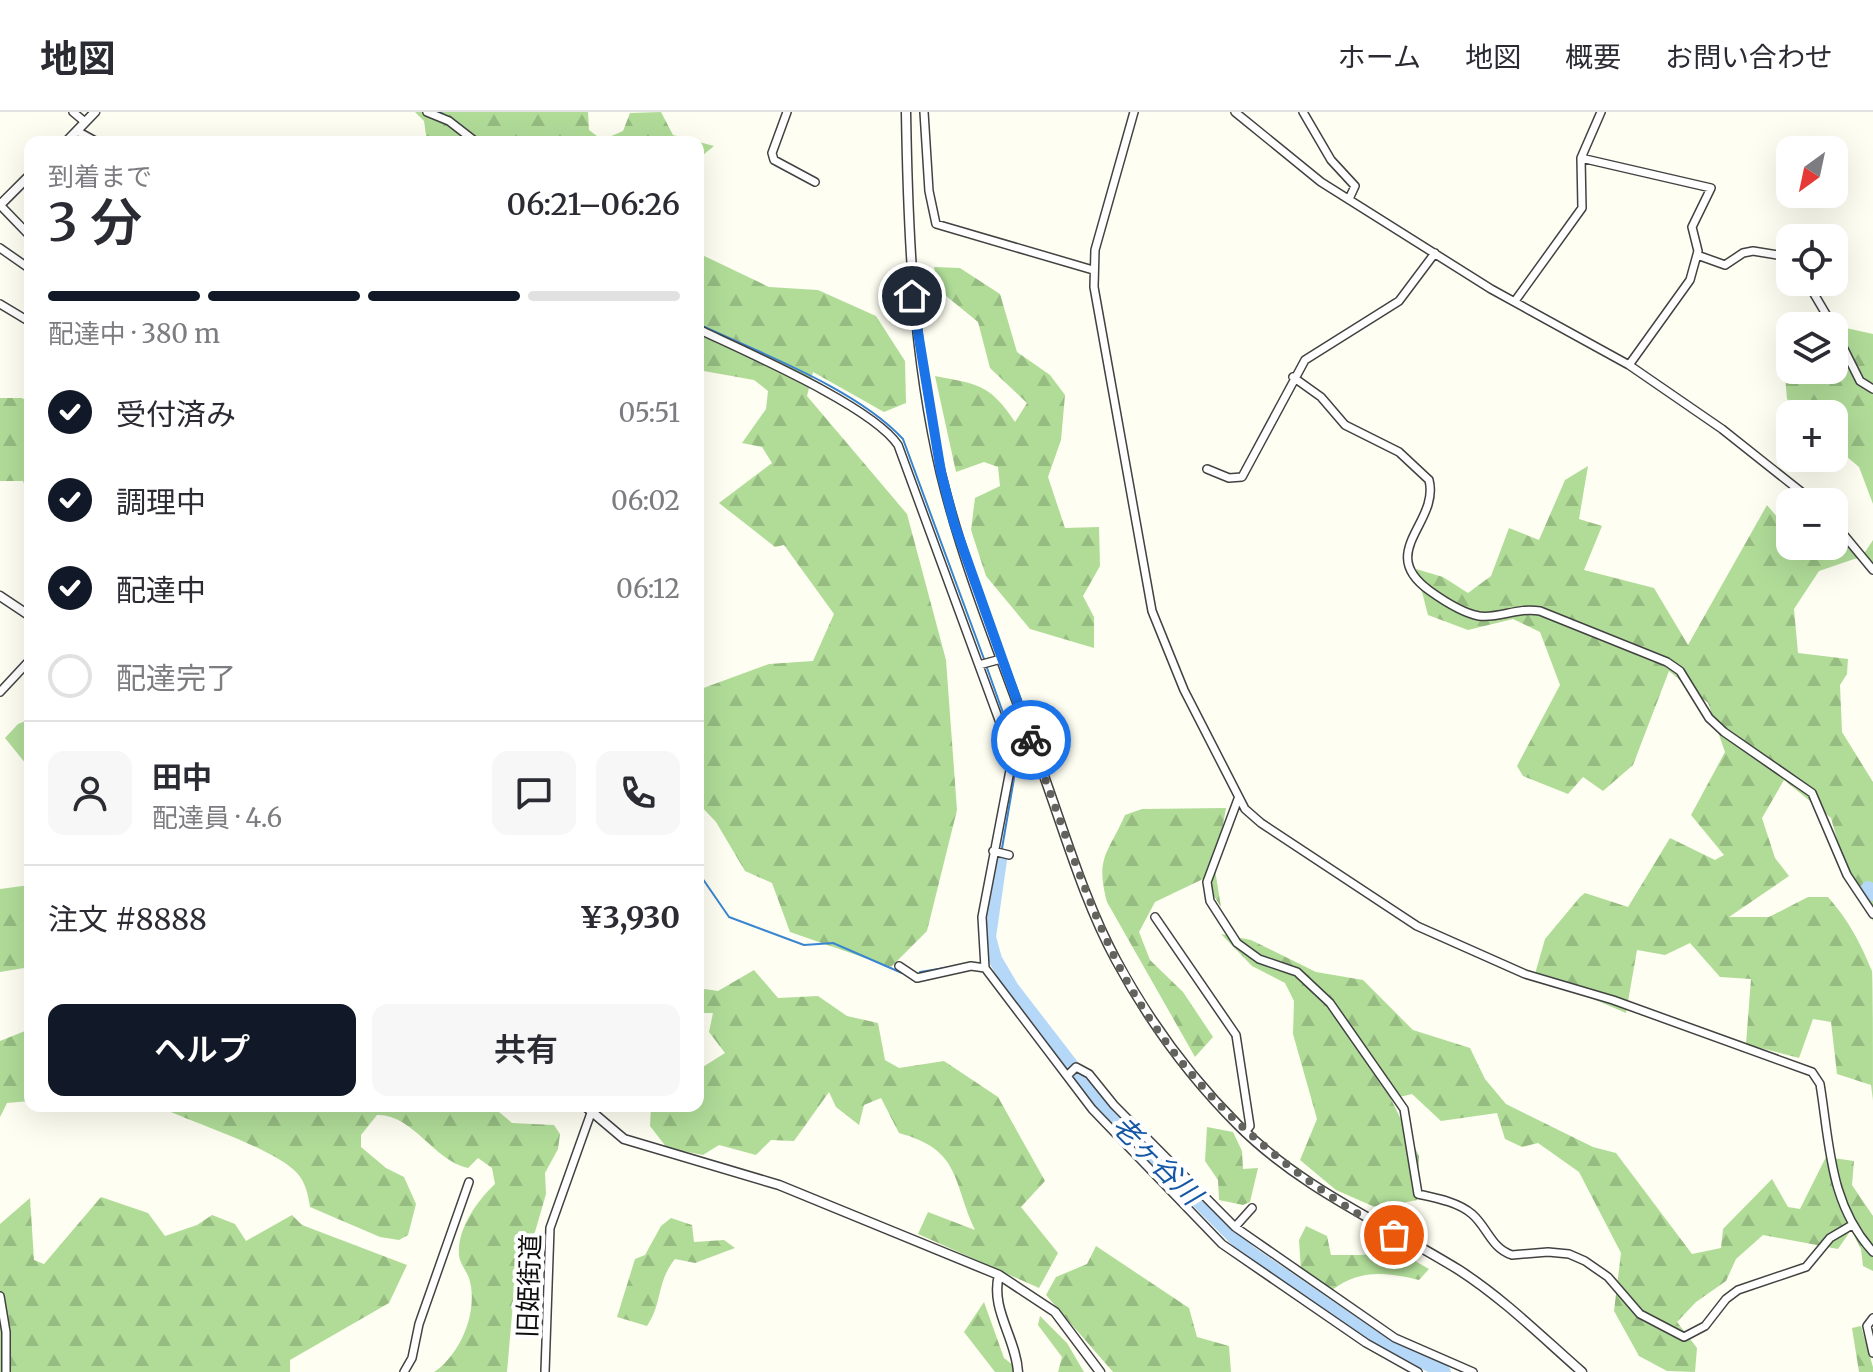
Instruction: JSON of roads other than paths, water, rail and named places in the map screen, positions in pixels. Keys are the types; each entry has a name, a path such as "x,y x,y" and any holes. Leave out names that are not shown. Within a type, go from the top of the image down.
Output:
{"street":[{"path":"73,112 85,122"},
{"path":"72,136 95,112"},
{"path":"427,112 449,121 468,136"},
{"path":"787,112 772,153 774,160 815,182"},
{"path":"906,112 908,236 922,372 954,523 997,660 1114,957 1151,1019 1198,1082 1245,1132 1296,1174 1346,1208 1459,1271 1513,1311 1582,1372"},
{"path":"924,112 929,191 936,224 1093,270"},
{"path":"1134,112 1099,235 1093,270 1152,611 1165,647 1238,799 1261,823 1417,926 1525,974 1626,1004 1812,1072 1820,1084 1837,1195 1852,1225 1873,1252"},
{"path":"1235,112 1321,182 1515,301 1629,365 1722,429 1796,488"},
{"path":"1303,112 1331,160 1355,186 1349,199"},
{"path":"1515,301 1582,208 1581,158 1601,112"},
{"path":"77,131 86,136"},
{"path":"1581,158 1711,188 1692,227 1697,255 1690,280 1629,365"},
{"path":"24,181 0,205 24,230"},
{"path":"0,248 24,265"},
{"path":"1697,255 1725,265 1743,253 1753,251 1776,255"},
{"path":"1207,469 1229,478 1242,477 1293,377 1321,347 1399,301 1435,253"},
{"path":"0,304 24,318"},
{"path":"704,332 832,397 893,437 981,664 1010,750 1011,765 982,917 984,964 1092,1109 1222,1244 1366,1343 1418,1372"},
{"path":"1848,357 1860,381 1873,389"},
{"path":"1293,377 1327,403 1345,425 1399,452 1429,480 1429,500 1412,537 1407,559 1419,583 1446,602 1475,615 1523,608 1540,611 1667,662 1680,671 1709,718 1724,732 1812,793 1847,875 1873,914"},
{"path":"1848,540 1873,570"},
{"path":"0,596 24,612"},
{"path":"981,664 997,660"},
{"path":"0,692 24,666"},
{"path":"1238,799 1207,882 1210,901 1237,943 1249,953 1297,972 1330,1003 1404,1109 1418,1194 1454,1203 1472,1214 1503,1252 1516,1256 1569,1254 1585,1261 1608,1277 1640,1314 1684,1337 1705,1326 1726,1299 1738,1290 1806,1267 1830,1238 1852,1225"},
{"path":"993,851 1009,855"},
{"path":"1155,917 1236,1035 1250,1126 1245,1132"},
{"path":"899,966 917,978 984,964"},
{"path":"1068,1075 1081,1067 1235,1227 1395,1338 1473,1372"},
{"name":"旧姫街道","path":"545,1372 550,1228 587,1112"},
{"path":"592,1112 624,1139 779,1185 999,1275 1055,1312 1100,1372"},
{"path":"404,1372 412,1358 419,1324 469,1182"},
{"path":"1235,1227 1252,1208"},
{"path":"999,1275 994,1291 1013,1346 1018,1372"},
{"path":"0,1296 6,1332 6,1372"},
{"path":"1873,1318 1867,1326 1873,1353"}],"waterway":[{"path":"440,112 474,136"},
{"path":"704,327 834,388 884,421 903,439 984,659"},
{"path":"986,665 1018,755 1000,860"},
{"name":"老ヶ谷川","path":"1000,860 989,937 995,959 1012,988 1103,1106 1249,1252 1373,1337 1444,1372"},
{"path":"704,881 729,917 804,945 833,943 902,973"},
{"path":"1868,888 1873,894"},
{"path":"920,972 951,967"}]}
